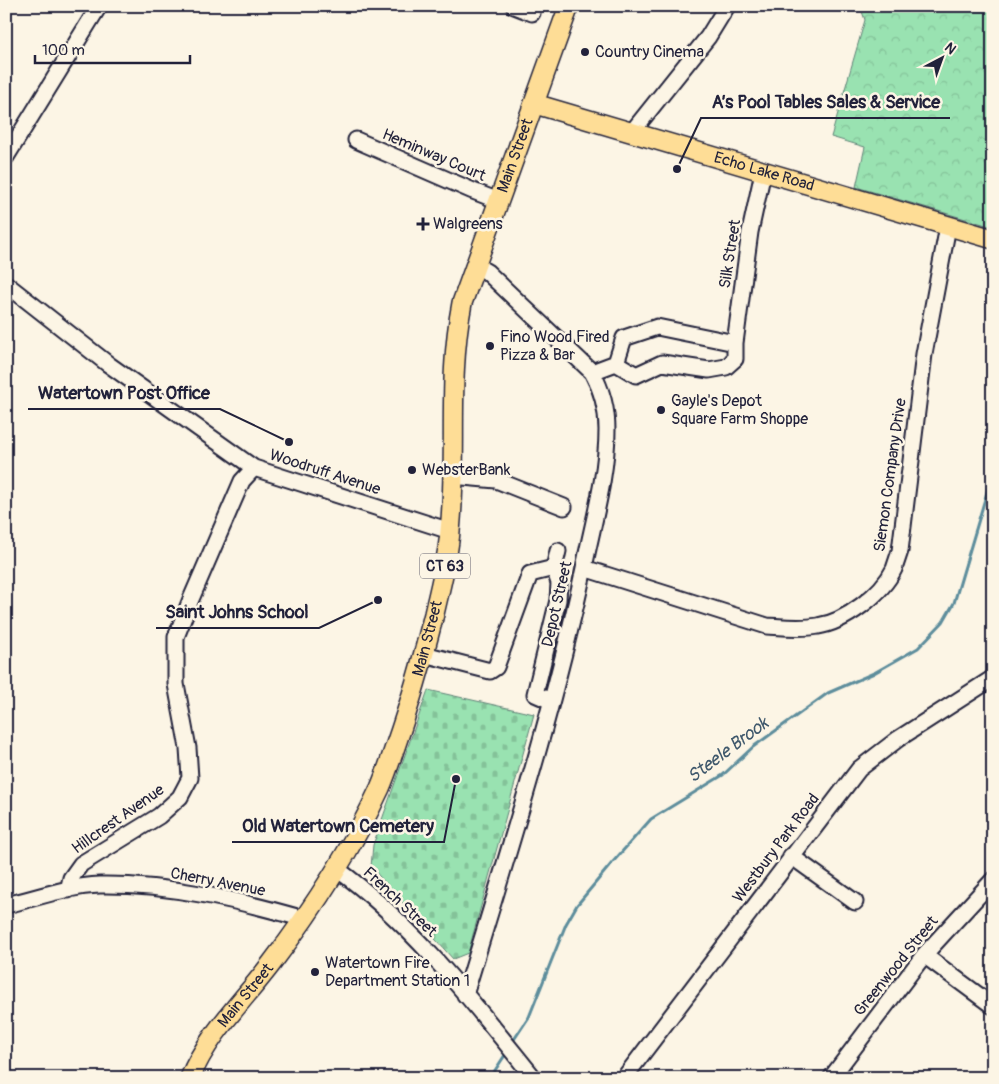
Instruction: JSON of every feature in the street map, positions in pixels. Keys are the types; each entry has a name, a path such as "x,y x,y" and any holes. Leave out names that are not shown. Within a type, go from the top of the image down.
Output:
{"main road":[{"name":"Main Street","path":"190,1078 211,1039 304,919 337,869 381,786 411,701 446,563 450,531 453,377 457,326 462,303 569,6"},
{"name":"Echo Lake Road","path":"535,104 993,239"}],"street":[{"path":"6,157 99,6"},
{"path":"514,6 532,13"},
{"path":"632,132 708,36 727,6"},
{"name":"Heminway Court","path":"356,140 499,201"},
{"name":"Silk Street","path":"616,363 636,375 662,363 709,370 726,368 735,359 735,343 750,232 764,172"},
{"name":"Siemon Company Drive","path":"584,568 767,626 795,628 819,626 834,621 871,599 893,571 900,551 924,354 948,226"},
{"name":"Depot Street","path":"465,994 572,625 598,501 606,452 607,428 605,404 592,372 487,272 475,265"},
{"name":"Woodruff Avenue","path":"6,284 108,364 254,468 450,531"},
{"path":"592,372 616,363 624,338 657,327 735,343"},
{"name":"Hillcrest Avenue","path":"68,890 71,878 81,864 159,816 180,797 190,778 188,748 176,684 176,637 242,481 254,468"},
{"path":"452,476 496,480 564,507"},
{"path":"550,701 535,694 558,600 559,583 554,568 558,551"},
{"path":"424,654 490,671 493,670 496,667 530,574 554,568"},
{"name":"Westbury Park Road","path":"624,1078 859,769 898,738 993,678"},
{"path":"791,856 856,902"},
{"name":"French Street","path":"337,869 368,892 434,959 534,1078"},
{"name":"Greenwood Street","path":"831,1078 924,955 993,880"},
{"name":"Cherry Avenue","path":"6,905 68,890 99,885 174,889 304,919"},
{"path":"924,955 993,1006"}],"green space":[{"path":"860,6 993,6 993,227 856,187 865,147 831,137 865,20"},
{"path":"428,690 534,714 468,953 453,959 371,867 373,845"}],"waterway":[{"name":"Steele Brook","path":"511,1044 529,1017 566,924 577,905 651,819 723,775 753,747 828,693 874,673 918,648 943,622 954,603 993,472"},
{"name":"Steele Brook","path":"490,1078 507,1052"}],"place":[{"name":"Country Cinema","path":"585,52"},
{"name":"A’s Pool Tables Sales & Service","path":"677,169"},
{"name":"Walgreens","path":"423,224"},
{"name":"Fino Wood Fired Pizza & Bar","path":"490,346"},
{"name":"Gayle's Depot Square Farm Shoppe","path":"661,410"},
{"name":"Watertown Post Office","path":"289,442"},
{"name":"WebsterBank","path":"412,470"},
{"name":"Saint Johns School","path":"378,600"},
{"name":"Old Watertown Cemetery","path":"456,779"},
{"name":"Watertown Fire Department Station 1","path":"315,972"}]}
